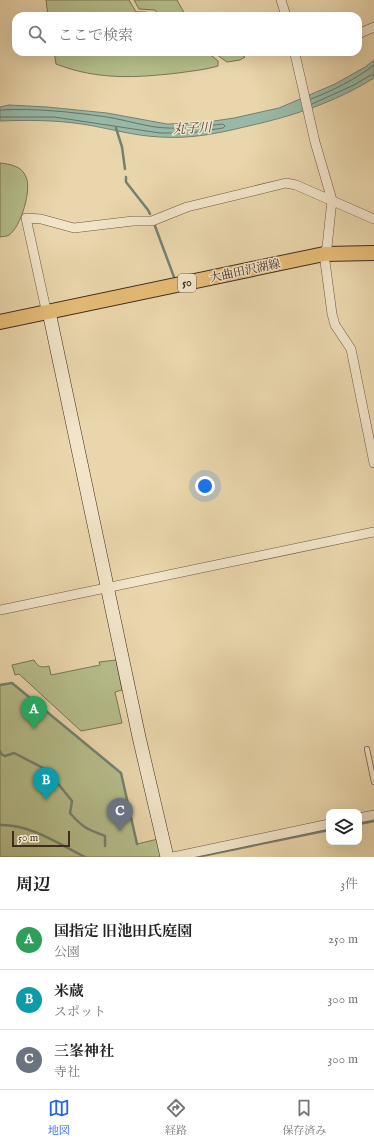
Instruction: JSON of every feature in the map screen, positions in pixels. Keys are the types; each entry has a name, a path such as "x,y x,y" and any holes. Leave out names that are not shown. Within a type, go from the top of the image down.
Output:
{"main road":[{"name":"大曲田沢湖線","path":"0,322 324,254 374,253"}],"street":[{"path":"281,0 285,12"},
{"path":"362,32 374,27"},
{"path":"297,56 314,137 332,200 327,247 324,254 332,314 335,325 351,349 374,464"},
{"path":"167,857 139,737 49,312 45,305 26,218 41,219 74,228 152,220 187,207 286,183 296,185 374,219"},
{"path":"0,610 374,532"},
{"path":"362,817 374,815"},
{"path":"173,857 326,825"}],"lane":[{"path":"367,749 374,782"}],"green space":[{"path":"46,0 129,0 136,12 48,12"},
{"path":"134,0 177,0 184,12 157,12 155,10 139,9"},
{"path":"55,56 212,56 218,61 218,66 193,71 131,77 86,73 56,64"},
{"path":"219,56 245,57 240,60 227,62"},
{"path":"0,163 12,165 22,170 26,177 28,190 24,208 18,224 9,235 0,237"},
{"path":"34,660 40,666 49,666 51,675 100,665 99,662 116,660 122,690 115,692 122,723 81,731 19,674 15,675 12,665"},
{"path":"12,683 121,773 137,844 158,839 162,857 0,857 0,685"}],"water":[{"name":"丸子川","path":"374,60 374,78 343,95 295,114 213,134 192,137 160,137 72,123 21,120 0,121 0,107 9,105 107,113 167,124 201,123 234,118 279,108 335,84 365,67"}],"waterway":[{"path":"116,128 122,147 125,169"},
{"path":"126,177 126,182 150,214"},
{"path":"155,226 174,277"},
{"path":"0,685 12,683 121,773 137,844"},
{"path":"0,751 1,754 5,756 14,753 47,770 72,801 70,813 86,828 105,836 105,846"},
{"path":"362,823 374,821"},
{"path":"0,825 33,831 85,857"},
{"path":"197,857 326,831"}],"place":[{"name":"国指定 旧池田氏庭園","path":"34,729"},
{"name":"米蔵","path":"46,800"},
{"name":"三峯神社","path":"120,831"}]}
